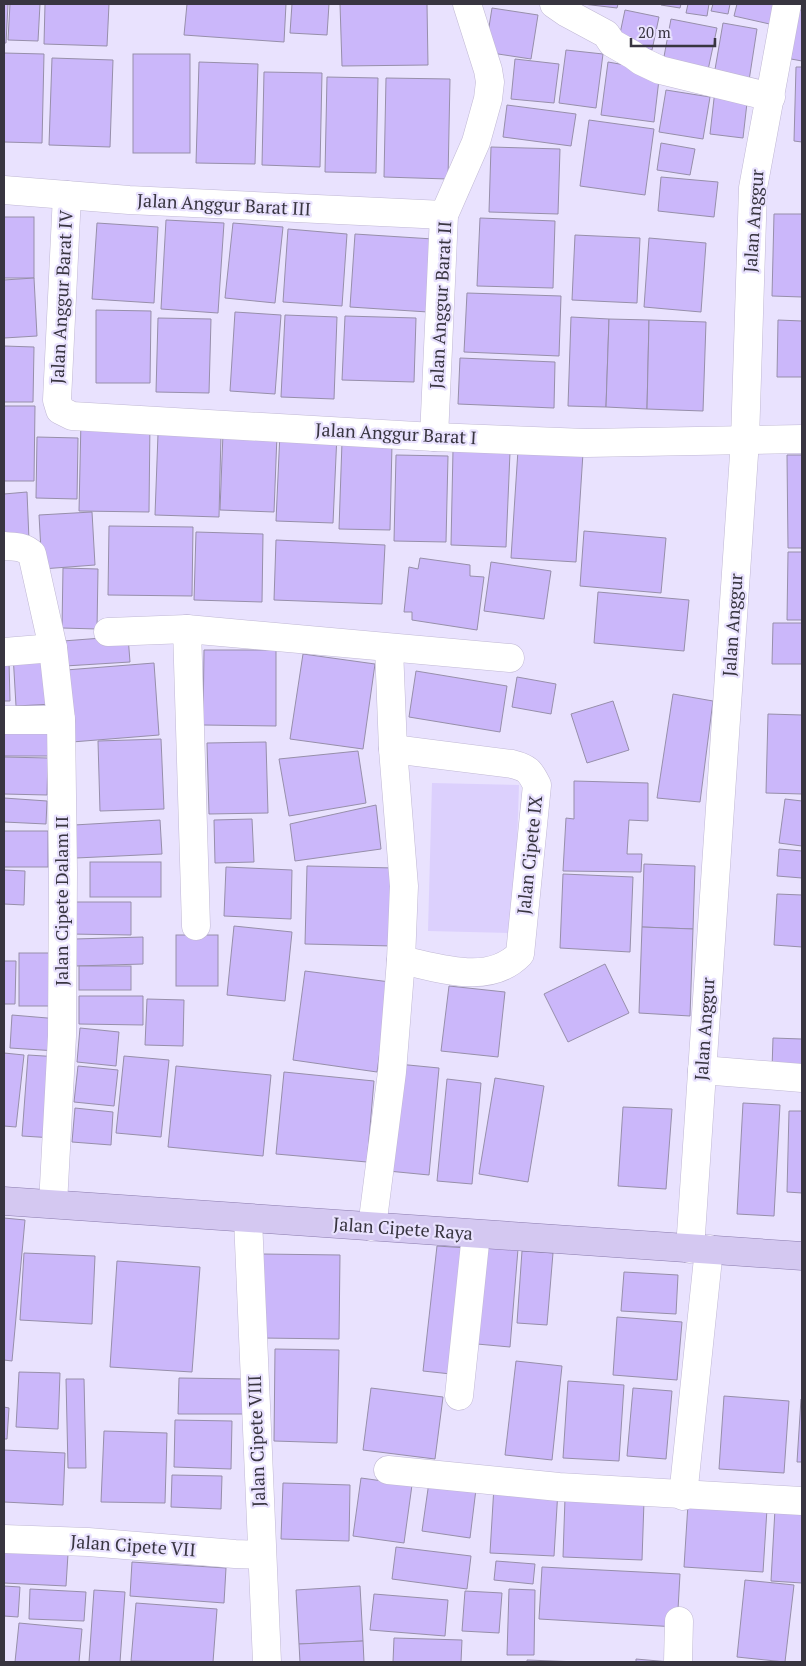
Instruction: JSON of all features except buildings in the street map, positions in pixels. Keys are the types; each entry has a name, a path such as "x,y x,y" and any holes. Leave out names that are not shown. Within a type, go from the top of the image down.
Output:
{"main road":[{"name":"Jalan Cipete Raya","path":"4,1201 802,1256"}],"street":[{"name":"Jalan Anggur Barat II","path":"434,437 444,215 476,142 488,100 490,82 467,4"},
{"path":"554,4 606,34 612,43 660,70 771,97"},
{"name":"Jalan Anggur","path":"683,1496 699,1249 702,1070 745,440 753,188 792,5"},
{"name":"Jalan Anggur Barat III","path":"4,190 129,200 444,215"},
{"name":"Jalan Anggur Barat IV","path":"57,400 67,195"},
{"name":"Jalan Anggur Barat I","path":"57,400 60,410 72,416 434,437 586,443 802,439"},
{"name":"Jalan Cipete Dalam II","path":"4,546 27,549 32,554 53,648 61,720 63,872 62,1036 53,1204"},
{"path":"108,632 187,629 510,658"},
{"path":"187,629 196,926"},
{"path":"4,652 53,648"},
{"path":"372,1227 392,1072 401,960 404,886 392,749 389,648"},
{"path":"4,720 61,720"},
{"name":"Jalan Cipete IX","path":"392,749 525,767 537,785 520,954 511,964 498,970 471,973 401,960"},
{"path":"702,1070 802,1078"},
{"name":"Jalan Cipete VIII","path":"248,1219 267,1662"},
{"path":"459,1396 476,1234"},
{"path":"388,1470 560,1487 802,1502"},
{"name":"Jalan Cipete VII","path":"4,1539 88,1542 262,1555"},
{"path":"678,1662 679,1621"}],"shaded area":[{"path":"432,783 519,785 514,933 428,931"}]}
